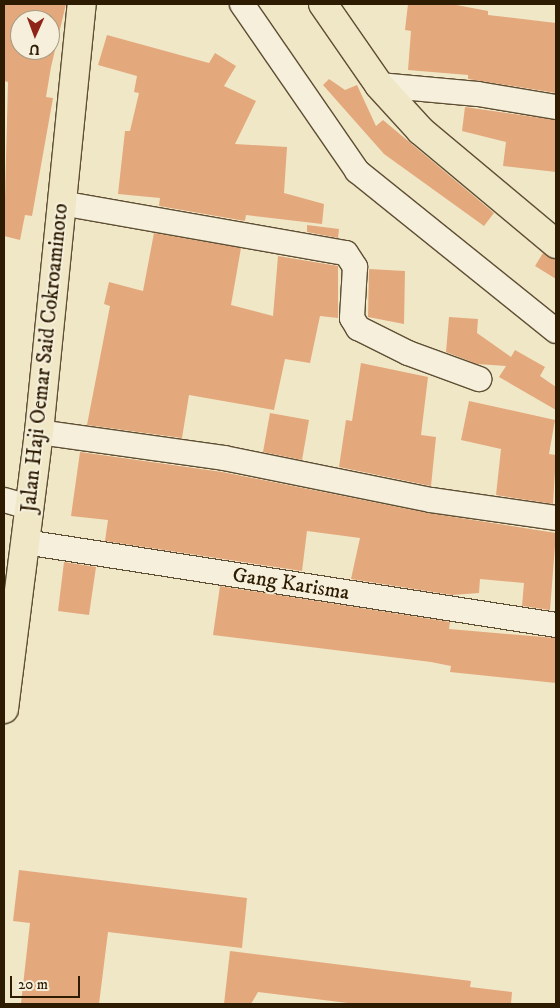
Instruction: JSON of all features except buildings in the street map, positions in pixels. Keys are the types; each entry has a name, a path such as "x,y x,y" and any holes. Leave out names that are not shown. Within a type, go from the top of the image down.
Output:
{"main road":[{"name":"Jalan Haji Oemar Said Cokroaminoto","path":"4,710 8,648 25,542 16,504 38,432 82,4"},
{"path":"323,4 379,85 476,181 556,244"}],"street":[{"path":"242,4 357,171 556,331"},
{"path":"379,85 478,94 556,108"},
{"path":"61,203 346,253 355,267 352,318 358,328 408,353 480,379"},
{"path":"38,432 224,458 431,500 556,518"},
{"name":"Gang Karisma","path":"25,542 556,625"}]}
